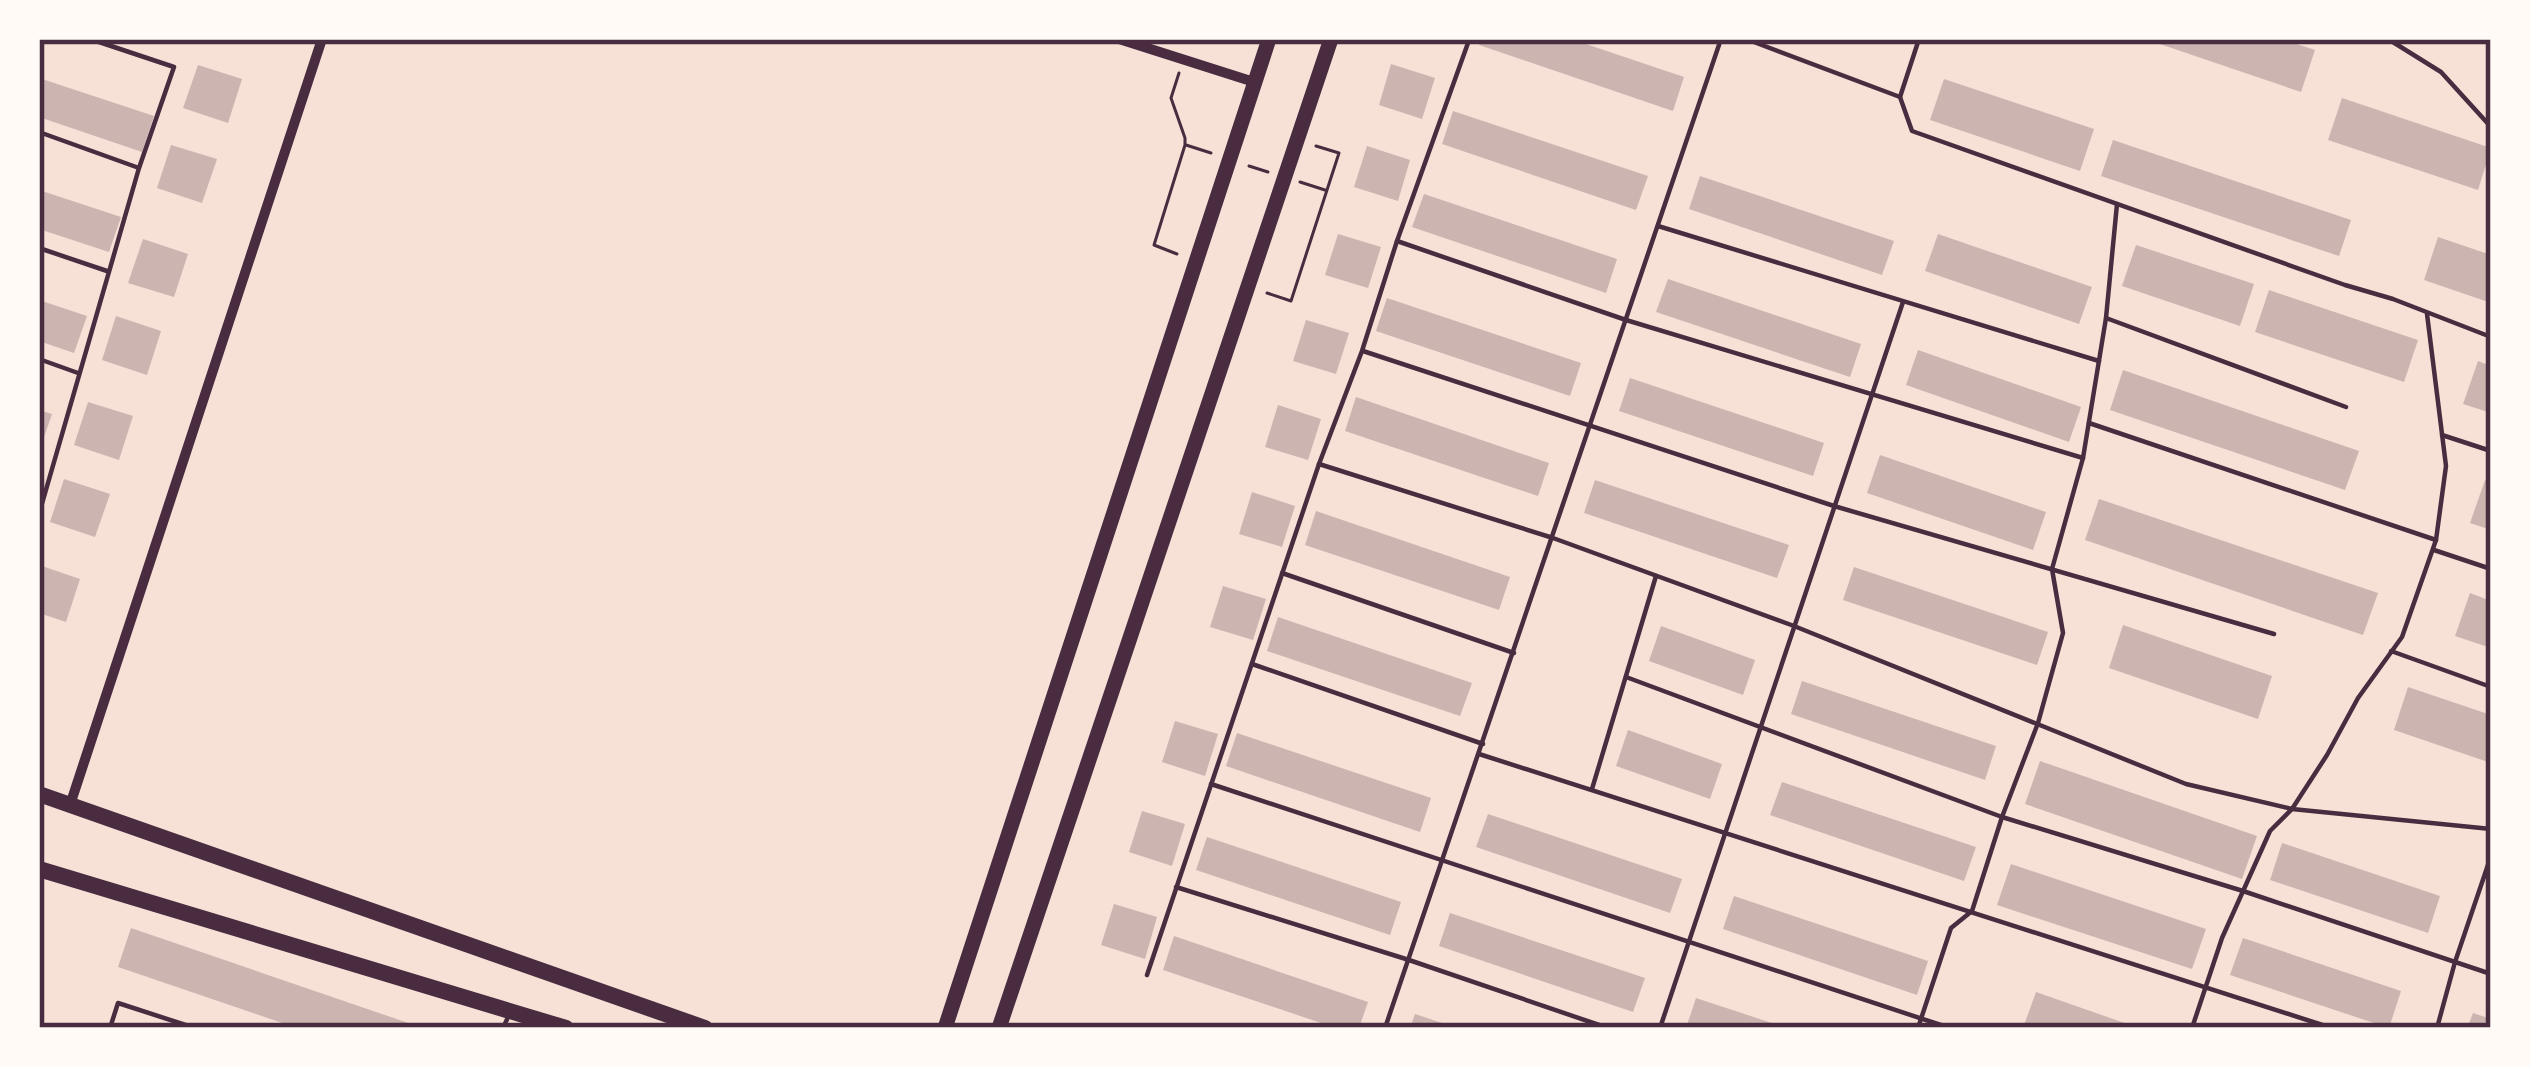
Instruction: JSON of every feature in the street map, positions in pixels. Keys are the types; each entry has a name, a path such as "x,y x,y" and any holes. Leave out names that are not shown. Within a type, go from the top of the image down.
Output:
{"main road":[{"path":"945,1028 1269,39"},
{"path":"999,1028 1331,39"},
{"path":"39,794 705,1028"},
{"path":"41,876 566,1028"}],"street":[{"path":"70,805 322,39"},
{"path":"1119,39 1254,82"}],"lane":[{"path":"39,514 139,168 174,67 90,39"},
{"path":"1385,1028 1721,39"},
{"path":"1746,39 1900,97"},
{"path":"1919,39 1900,97 1912,131 2491,337"},
{"path":"2388,39 2440,72 2487,117 2491,127"},
{"path":"1147,975 1319,464 1468,43"},
{"path":"39,132 139,168"},
{"path":"1918,1028 1951,928 1972,911 2038,723 2063,633 2052,569 2083,458 2106,318 2117,204"},
{"path":"1658,226 2099,361"},
{"path":"1396,241 1626,320 2083,458"},
{"path":"39,248 108,272"},
{"path":"1660,1028 1903,302"},
{"path":"2192,1028 2222,938 2270,831 2292,809 2358,698 2402,637 2436,540 2446,466 2427,314"},
{"path":"2106,318 2346,407"},
{"path":"1362,351 1834,506 2274,634"},
{"path":"39,359 78,373"},
{"path":"2089,423 2436,540"},
{"path":"2442,435 2491,452"},
{"path":"1319,464 1656,575 2186,784 2292,809 2491,829"},
{"path":"39,476 50,479"},
{"path":"2432,549 2491,569"},
{"path":"1282,573 1514,653"},
{"path":"1592,789 1656,575"},
{"path":"2391,651 2491,687"},
{"path":"1252,664 1483,744"},
{"path":"1626,677 2002,817 2491,974"},
{"path":"1479,754 2332,1028"},
{"path":"1211,784 1950,1028"},
{"path":"2437,1028 2491,856"},
{"path":"1176,887 1608,1028"},
{"path":"110,1028 118,1003 195,1028"},
{"path":"503,1028 511,1010"}],"path":[{"path":"1184,59 1171,98 1185,145 1154,245 1196,261"},
{"path":"1248,286 1291,301 1340,153 1297,140"},
{"path":"1185,145 1226,158"},
{"path":"1246,165 1266,171"},
{"path":"1286,178 1327,191"}],"building":[{"path":"1482,39 1571,39 1684,77 1673,111 1479,45"},
{"path":"2145,39 2281,39 2315,50 2301,92"},
{"path":"1391,64 1435,78 1422,119 1379,105"},
{"path":"198,65 242,79 228,123 183,108"},
{"path":"39,78 154,116 142,152 39,117"},
{"path":"1944,79 2094,129 2080,171 1930,120"},
{"path":"2342,98 2491,148 2478,190 2328,140"},
{"path":"1453,111 1648,176 1636,210 1442,144"},
{"path":"2113,140 2351,220 2339,256 2101,176"},
{"path":"171,145 217,159 202,203 157,188"},
{"path":"1367,146 1410,160 1398,201 1354,187"},
{"path":"1700,176 1894,241 1882,275 1689,209"},
{"path":"39,190 121,217 109,252 39,229"},
{"path":"1424,194 1617,259 1606,293 1412,227"},
{"path":"1338,234 1381,247 1368,288 1325,275"},
{"path":"1938,234 2092,287 2079,324 1925,271"},
{"path":"2438,237 2491,255 2491,303 2424,280"},
{"path":"143,239 188,254 174,297 128,283"},
{"path":"2136,245 2254,284 2240,326 2122,286"},
{"path":"1668,279 1861,344 1850,377 1656,312"},
{"path":"2269,290 2418,340 2404,382 2255,332"},
{"path":"1387,298 1581,363 1570,396 1376,331"},
{"path":"39,300 87,316 74,353 39,341"},
{"path":"116,316 161,331 147,375 102,360"},
{"path":"1306,320 1349,333 1336,374 1293,361"},
{"path":"1918,350 2081,407 2069,442 1906,385"},
{"path":"2478,361 2491,366 2491,413 2463,404"},
{"path":"2123,370 2359,451 2345,490 2110,410"},
{"path":"1630,378 1824,443 1813,476 1619,411"},
{"path":"1356,397 1549,463 1538,496 1345,431"},
{"path":"88,402 133,416 119,460 74,445"},
{"path":"1278,405 1321,419 1308,460 1265,447"},
{"path":"39,410 52,414 40,449 39,448"},
{"path":"1880,455 2046,512 2033,550 1867,493"},
{"path":"64,479 110,494 95,537 50,522"},
{"path":"1595,480 1789,545 1777,578 1584,513"},
{"path":"2485,480 2491,483 2491,530 2470,523"},
{"path":"1252,492 1295,506 1282,547 1239,534"},
{"path":"2099,499 2378,593 2363,635 2085,540"},
{"path":"1316,511 1510,577 1499,610 1305,545"},
{"path":"39,565 80,579 66,622 39,613"},
{"path":"1854,567 2048,632 2037,665 1843,600"},
{"path":"1223,586 1266,599 1253,640 1210,627"},
{"path":"2470,593 2491,601 2491,648 2455,636"},
{"path":"1278,617 1472,683 1460,716 1267,651"},
{"path":"2123,625 2272,676 2258,719 2109,668"},
{"path":"1661,626 1755,660 1743,695 1649,661"},
{"path":"1802,681 1996,746 1985,780 1791,714"},
{"path":"2408,687 2491,715 2491,763 2394,730"},
{"path":"1175,721 1218,734 1205,776 1162,762"},
{"path":"1628,730 1722,764 1710,799 1616,766"},
{"path":"1237,733 1431,798 1420,832 1226,766"},
{"path":"2040,761 2257,836 2242,879 2025,804"},
{"path":"1782,782 1976,847 1964,881 1770,815"},
{"path":"1142,811 1185,824 1172,866 1129,852"},
{"path":"1488,814 1682,879 1670,913 1476,847"},
{"path":"1207,837 1401,902 1390,935 1196,870"},
{"path":"2282,843 2440,896 2428,933 2270,880"},
{"path":"2011,864 2206,929 2192,969 1997,905"},
{"path":"1734,896 1928,961 1917,995 1723,929"},
{"path":"1114,904 1157,917 1145,959 1101,945"},
{"path":"1450,913 1645,978 1633,1012 1439,946"},
{"path":"131,928 420,1028 297,1028 118,967"},
{"path":"1174,936 1368,1002 1359,1028 1336,1028 1163,970"},
{"path":"2243,938 2401,991 2389,1028 2230,975"},
{"path":"2036,992 2136,1027 2136,1028 2023,1028"},
{"path":"1696,998 1784,1027 1784,1028 1686,1028"},
{"path":"2473,1013 2491,1019 2491,1028 2467,1028"},
{"path":"1415,1014 1454,1027 1454,1028 1410,1028"}]}
